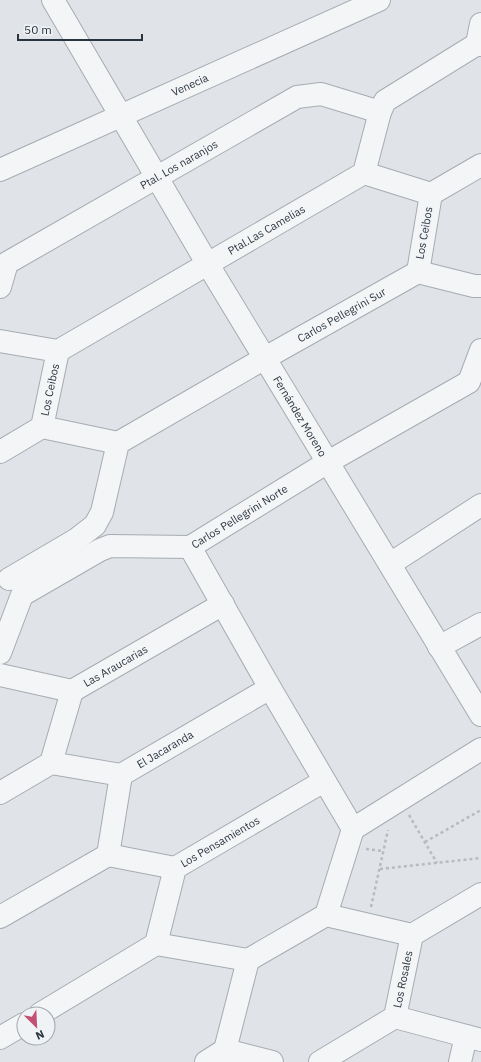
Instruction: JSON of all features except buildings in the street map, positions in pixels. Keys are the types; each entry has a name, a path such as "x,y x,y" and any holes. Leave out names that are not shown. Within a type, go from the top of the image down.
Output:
{"street":[{"name":"Fernández Moreno","path":"53,0 156,178 481,715"},
{"name":"Venecia","path":"0,170 378,0"},
{"path":"431,194 364,173 380,112 385,101 480,38"},
{"name":"Ptal. Los naranjos","path":"0,287 3,262 156,178 297,97 321,94 380,112"},
{"name":"Los Ceibos","path":"477,286 418,272 431,194 481,165"},
{"name":"Ptal.Las Camelias","path":"58,351 364,173"},
{"name":"Carlos Pellegrini Sur","path":"118,443 418,272"},
{"path":"0,341 58,351"},
{"name":"Carlos Pellegrini Norte","path":"10,586 110,546 190,547 328,462 475,383 481,350"},
{"name":"Los Ceibos","path":"0,452 42,427 58,351"},
{"path":"0,652 10,586 96,525 102,512 118,443 42,427"},
{"path":"390,564 481,505"},
{"path":"96,525 110,546"},
{"path":"190,547 357,839"},
{"name":"Las Araucarias","path":"0,674 72,691 223,604"},
{"path":"439,647 481,624"},
{"name":"El Jacaranda","path":"122,775 270,688"},
{"path":"51,763 72,691"},
{"path":"53,1006 156,944 248,960 326,915 357,839 481,749"},
{"path":"0,792 51,763 122,775 108,855"},
{"name":"Los Pensamientos","path":"156,944 175,868 324,781"},
{"path":"0,916 108,855 175,868"},
{"name":"Los Rosales","path":"320,1062 395,1016 412,935 481,894"},
{"path":"326,915 412,935"},
{"path":"206,1062 226,1050 248,960"},
{"path":"395,1016 474,1038 460,1062"},
{"path":"0,1038 16,1029"},
{"path":"226,1050 272,1062"}],"path":[{"path":"425,842 481,810"},
{"path":"407,812 437,863"},
{"path":"370,913 388,829"},
{"path":"357,839 383,851"},
{"path":"380,868 481,858"}]}
